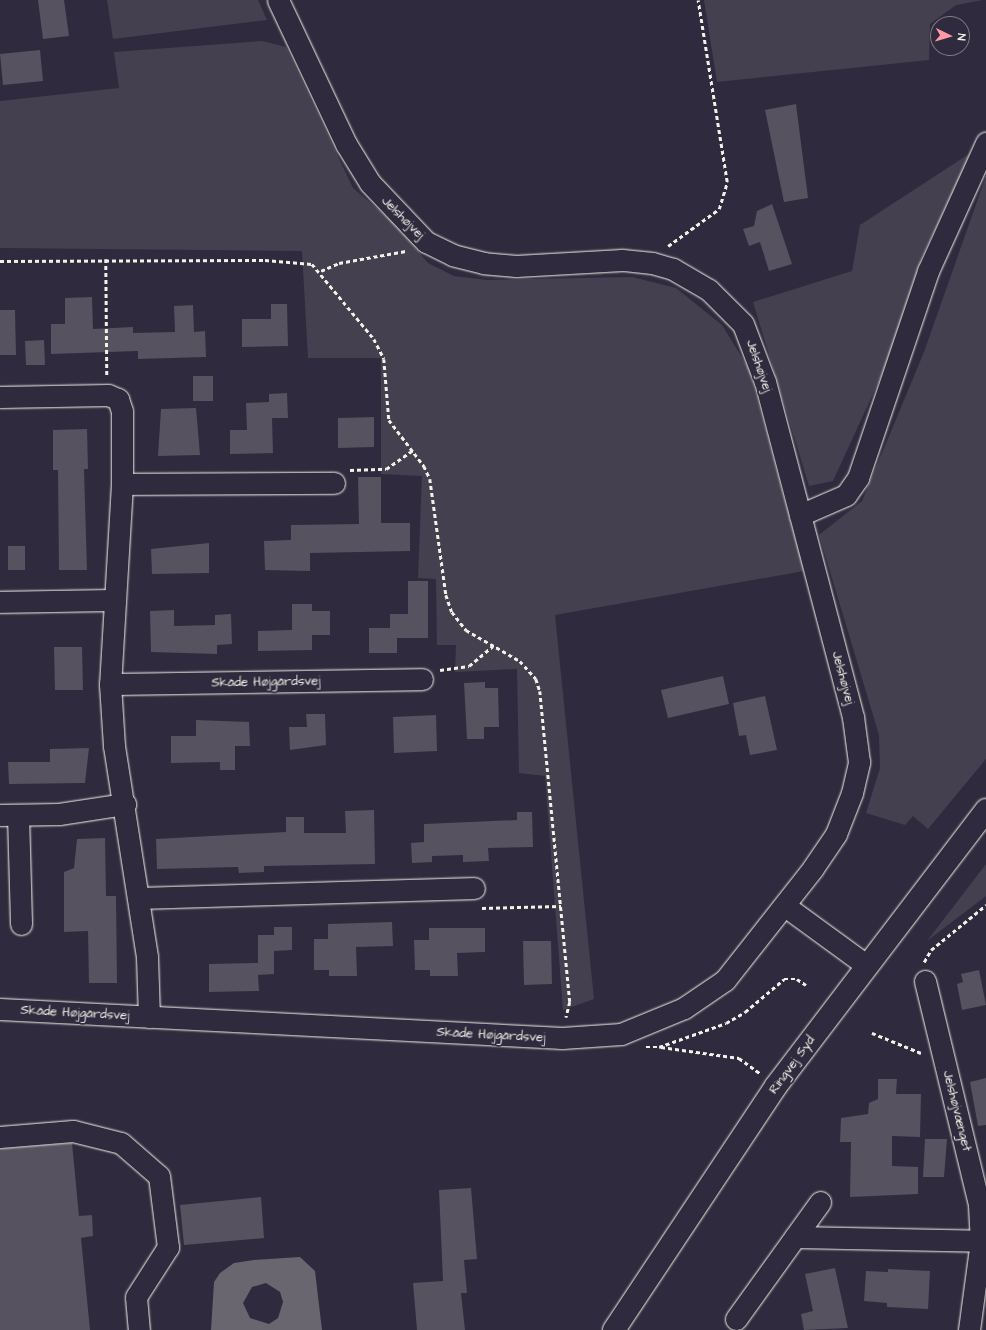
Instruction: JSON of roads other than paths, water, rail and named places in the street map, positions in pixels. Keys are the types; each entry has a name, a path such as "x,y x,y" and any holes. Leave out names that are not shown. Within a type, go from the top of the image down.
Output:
{"main road":[{"name":"Ringvej Syd","path":"614,1330 776,1086 866,965 986,810"}],"street":[{"name":"Jelshøjvej","path":"278,0 354,157 395,213 426,242 453,255 484,263 516,266 622,260 663,266 710,290 743,324 765,382 853,717 859,762 852,794 836,834 785,906"},
{"path":"800,515 846,496 858,478 928,270 986,143"},
{"name":"Skåde Højgårdsvej","path":"0,397 108,395 118,399 122,411 122,484 110,684 114,746 140,898 149,1017"},
{"path":"122,484 334,483"},
{"path":"0,602 115,600"},
{"name":"Skåde Højgårdsvej","path":"110,684 422,679"},
{"path":"21,924 9,815 59,814 125,804"},
{"path":"140,898 474,888"},
{"path":"785,906 866,965"},
{"name":"Skåde Højgårdsvej","path":"0,1009 562,1038 621,1034 684,1008 725,980 785,906"},
{"name":"Jelshøjvænget","path":"925,981 979,1205 981,1241 969,1330"},
{"path":"0,1137 73,1131 122,1143 159,1176 168,1247 136,1297 139,1330"},
{"path":"736,1319 820,1202"},
{"path":"795,1237 981,1241"}]}
